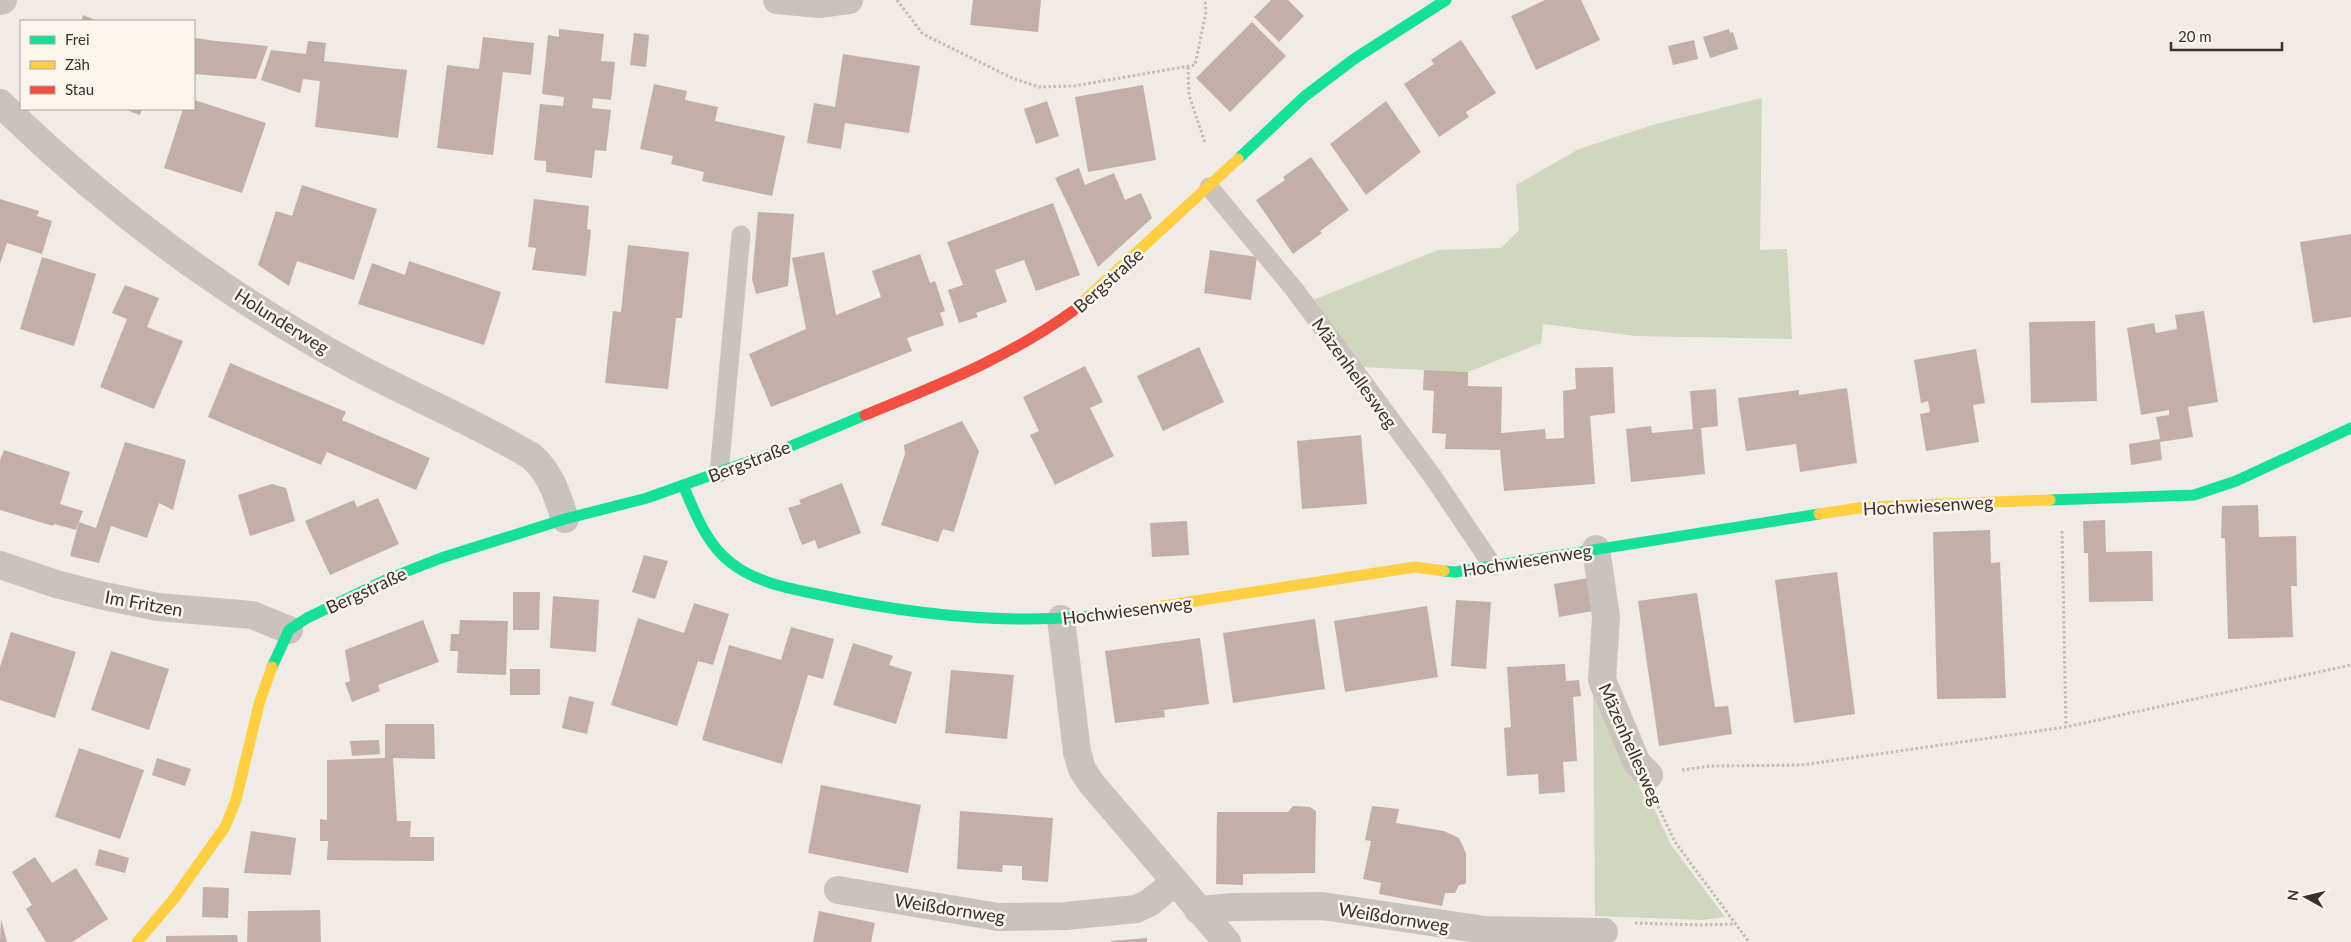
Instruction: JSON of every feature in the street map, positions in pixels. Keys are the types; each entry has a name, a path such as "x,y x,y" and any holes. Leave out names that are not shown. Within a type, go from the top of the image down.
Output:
{"street":[{"path":"777,0 819,4 850,0"},
{"name":"Bergstraße","path":"290,630 329,607 390,578 441,558 565,519 640,500 718,473 960,376 1027,343 1083,304 1305,96 1330,77 1446,0"},
{"name":"Holunderweg","path":"0,103 98,192 206,273 284,324 355,366 530,456 542,467 551,481 565,519"},
{"name":"Hochwiesenweg","path":"683,485 703,528 716,548 739,568 768,583 865,605 918,614 974,619 1062,619 1100,615 1415,567 1450,572 1866,507 2180,496 2208,492 2236,482 2351,428"},
{"name":"Mäzenhellesweg","path":"1596,549 1606,617 1602,680 1637,763 1649,775"},
{"name":"Im Fritzen","path":"0,565 92,594 158,607 252,615 290,630"},
{"path":"1062,619 1066,671 1077,752 1082,769 1174,883 1227,942"},
{"path":"137,942 173,900 225,827 236,800 246,752 267,678 290,630"},
{"name":"Weißdornweg","path":"838,890 998,917 1037,917 1136,909 1149,904 1174,883"},
{"name":"Weißdornweg","path":"1198,910 1228,907 1322,906 1485,930 1604,932"}],"lane":[{"name":"Mäzenhellesweg","path":"1214,182 1433,477 1493,566"},
{"path":"718,473 741,236"}],"path":[{"path":"897,0 928,37 1012,78 1039,86 1074,86 1151,71 1188,67 1196,62 1206,12 1205,0"},
{"path":"1188,67 1189,95 1214,182"},
{"path":"2061,501 2066,727"},
{"path":"1649,775 1711,766 1802,765 2066,727 2351,665"},
{"name":"Mäzenhellesweg","path":"1649,775 1654,794 1671,836 1749,942"},
{"path":"1604,932 1620,922 1700,925 1737,924"}],"green space":[{"path":"1762,98 1760,250 1787,249 1792,339 1636,336 1543,324 1541,343 1468,372 1361,367 1313,300 1438,250 1501,248 1519,230 1516,185 1579,149 1656,124"},
{"path":"1593,686 1643,795 1652,804 1671,845 1725,917 1703,920 1595,916"}],"building":[{"path":"973,0 1041,0 1038,32 970,25"},
{"path":"1271,0 1288,0 1304,16 1279,42 1254,17"},
{"path":"1545,0 1581,0 1600,40 1536,70 1511,16"},
{"path":"83,15 96,20 81,20"},
{"path":"1252,22 1286,56 1230,112 1196,78"},
{"path":"559,29 604,34 601,61 615,62 611,100 593,98 592,108 611,110 606,151 595,150 592,178 546,172 546,161 534,160 540,104 563,106 564,97 542,94 548,35 559,37"},
{"path":"1729,29 1730,33 1733,32 1738,49 1710,58 1703,37"},
{"path":"634,33 649,35 646,67 630,65"},
{"path":"483,37 534,43 531,75 503,72 493,155 437,148 447,65 479,69"},
{"path":"195,38 268,46 256,79 195,74"},
{"path":"1461,40 1496,93 1466,112 1469,117 1439,137 1404,84 1434,64 1431,60"},
{"path":"1694,40 1698,59 1673,65 1668,46"},
{"path":"308,41 326,43 324,61 407,70 398,138 315,127 320,81 303,79 300,93 261,80 271,50 306,54"},
{"path":"843,54 920,66 909,133 845,123 841,149 807,143 814,103 835,107"},
{"path":"654,84 687,91 685,100 718,107 715,121 785,136 772,196 702,181 704,172 671,164 673,156 640,149"},
{"path":"1143,85 1156,160 1088,172 1075,97"},
{"path":"195,100 266,123 242,193 164,168 183,110 195,110"},
{"path":"1047,101 1059,136 1036,144 1024,109"},
{"path":"1386,101 1421,152 1366,195 1330,144"},
{"path":"127,110 142,110 140,115"},
{"path":"1311,157 1349,210 1293,254 1256,200 1285,180 1283,177"},
{"path":"1079,168 1085,185 1114,173 1125,200 1141,193 1152,218 1098,267 1055,178"},
{"path":"302,185 377,209 354,280 297,261 289,286 258,265 276,211 292,216"},
{"path":"0,199 39,211 37,216 52,221 42,254 7,243 0,264"},
{"path":"534,199 589,206 587,229 591,230 586,276 532,270 536,248 528,247"},
{"path":"1053,203 1080,275 1036,291 1024,260 995,270 1007,302 976,313 978,317 959,323 948,290 963,285 947,242"},
{"path":"758,212 794,214 788,286 756,294 752,279"},
{"path":"2351,234 2351,317 2313,323 2300,242"},
{"path":"628,245 689,252 682,318 676,318 668,389 605,383 613,311 621,312"},
{"path":"1210,250 1257,257 1251,300 1204,293"},
{"path":"824,252 836,315 881,297 872,271 920,254 930,283 935,281 945,311 940,313 944,325 907,338 912,351 771,407 749,354 806,329 792,258"},
{"path":"42,257 96,274 74,346 20,329"},
{"path":"409,261 501,292 484,345 358,304 372,263 405,275"},
{"path":"125,285 159,298 147,327 183,341 154,409 100,387 127,319 112,313"},
{"path":"2204,311 2218,402 2188,407 2193,437 2160,442 2162,460 2131,465 2129,444 2160,439 2156,417 2169,415 2169,410 2141,415 2127,328 2154,323 2156,333 2177,329 2175,315"},
{"path":"2095,321 2097,401 2031,403 2029,322"},
{"path":"1199,347 1224,402 1163,431 1137,376"},
{"path":"1976,349 1985,403 1973,405 1979,442 1926,451 1920,414 1930,412 1928,401 1921,403 1914,360"},
{"path":"230,363 346,412 342,420 430,458 416,490 327,452 321,465 208,417"},
{"path":"1085,366 1103,402 1090,408 1114,456 1055,485 1030,435 1039,431 1023,397"},
{"path":"1613,367 1615,413 1590,416 1595,484 1504,491 1500,450 1445,449 1446,434 1432,433 1434,391 1423,390 1424,370 1468,372 1468,386 1502,387 1501,433 1545,429 1546,439 1564,438 1563,391 1576,389 1575,368"},
{"path":"1847,388 1857,463 1800,472 1796,444 1746,451 1738,398 1799,390 1799,395"},
{"path":"1716,389 1718,426 1701,428 1705,474 1631,482 1626,429 1651,426 1652,433 1693,429 1690,391"},
{"path":"962,421 979,451 954,532 943,529 938,542 881,525 905,454 904,445"},
{"path":"1361,435 1367,504 1302,509 1297,441"},
{"path":"125,442 186,460 173,510 159,503 147,538 111,526 99,563 70,556 79,522 96,528"},
{"path":"4,450 70,472 60,504 83,511 76,530 54,524 53,526 0,510 0,460"},
{"path":"842,483 861,533 818,549 815,540 802,545 788,508 801,504 799,500"},
{"path":"272,484 286,488 295,521 250,536 238,495"},
{"path":"378,498 399,544 330,575 305,521 354,500 357,507"},
{"path":"2258,505 2259,537 2296,536 2297,586 2291,586 2293,637 2228,639 2225,538 2221,538 2222,506"},
{"path":"2105,520 2106,552 2152,551 2153,601 2089,602 2088,553 2084,553 2083,521"},
{"path":"1187,521 1189,555 1152,557 1150,523"},
{"path":"1990,530 1991,563 2000,562 2006,698 1937,699 1933,532"},
{"path":"644,555 668,561 655,599 632,592"},
{"path":"1837,572 1855,714 1794,723 1775,580"},
{"path":"1588,578 1593,611 1559,617 1554,584"},
{"path":"513,592 540,592 539,630 513,630"},
{"path":"1697,593 1715,707 1728,706 1732,734 1659,746 1638,601"},
{"path":"553,596 599,600 596,652 550,648"},
{"path":"1456,600 1491,602 1486,669 1451,666"},
{"path":"694,603 729,614 713,665 698,661 677,726 611,705 638,618 684,633"},
{"path":"1427,606 1438,677 1345,692 1334,621"},
{"path":"1315,619 1325,689 1233,703 1223,633"},
{"path":"423,620 439,662 378,685 380,691 352,702 345,683 350,681 345,650"},
{"path":"460,620 508,621 506,675 457,673 458,651 450,651 451,634 459,634"},
{"path":"791,627 834,639 823,679 808,675 782,764 702,740 729,645 781,660"},
{"path":"11,632 76,652 55,718 0,700 0,667"},
{"path":"1200,638 1209,704 1164,710 1165,717 1115,723 1105,651"},
{"path":"853,643 893,656 889,665 912,672 896,724 833,705"},
{"path":"111,651 169,669 149,730 91,710"},
{"path":"1565,664 1566,681 1579,680 1581,696 1573,697 1577,761 1563,762 1565,792 1539,794 1538,774 1507,776 1504,728 1511,727 1507,667"},
{"path":"510,669 540,669 540,695 510,695"},
{"path":"951,670 1014,675 1007,739 945,733"},
{"path":"569,696 594,702 587,734 562,728"},
{"path":"385,724 434,724 435,759 393,758 397,821 411,821 410,837 434,837 434,861 327,860 328,841 320,841 320,819 327,820 327,760 385,758"},
{"path":"379,740 380,754 352,756 350,741"},
{"path":"79,748 144,770 120,839 55,817"},
{"path":"157,758 191,769 185,786 152,775"},
{"path":"821,785 921,805 908,873 808,853"},
{"path":"1293,806 1310,807 1316,811 1315,873 1243,874 1243,885 1216,884 1217,812 1288,812"},
{"path":"1372,806 1399,809 1396,823 1444,831 1459,838 1466,853 1466,884 1459,885 1455,893 1445,893 1442,906 1379,894 1381,883 1363,879 1371,841 1365,840"},
{"path":"960,811 1053,818 1048,882 1022,880 1022,866 1003,865 1002,872 957,869"},
{"path":"251,831 296,838 291,875 244,873"},
{"path":"99,849 129,858 125,873 95,865"},
{"path":"35,857 52,883 76,868 108,919 72,942 46,942 26,909 32,905 12,872"},
{"path":"203,887 229,888 228,918 202,917"},
{"path":"320,910 321,942 247,942 248,911"},
{"path":"819,911 875,923 871,942 813,942"},
{"path":"1,919 7,942 0,942"},
{"path":"237,935 238,942 166,942 166,936"},
{"path":"1147,938 1147,942 1111,942 1111,941"}],"traffic: fast":[{"path":"1238,159 1305,96 1354,59 1446,0"},
{"path":"272,667 289,630 307,618 390,578 441,558 565,519 647,498 784,449 865,415"},
{"path":"2050,500 2194,495 2236,481 2351,428"},
{"path":"683,485 702,527 714,546 730,562 752,576 776,585 863,603 974,618 1049,619 1124,612"},
{"path":"1444,571 1455,572 1819,514"}],"traffic: slow":[{"path":"1073,311 1238,159"},
{"path":"1819,514 1866,507 2050,500"},
{"path":"1124,612 1415,567 1444,571"},
{"path":"137,942 173,900 225,827 236,800 259,704 272,667"}],"traffic: jam":[{"path":"865,415 998,357 1073,311"}]}
